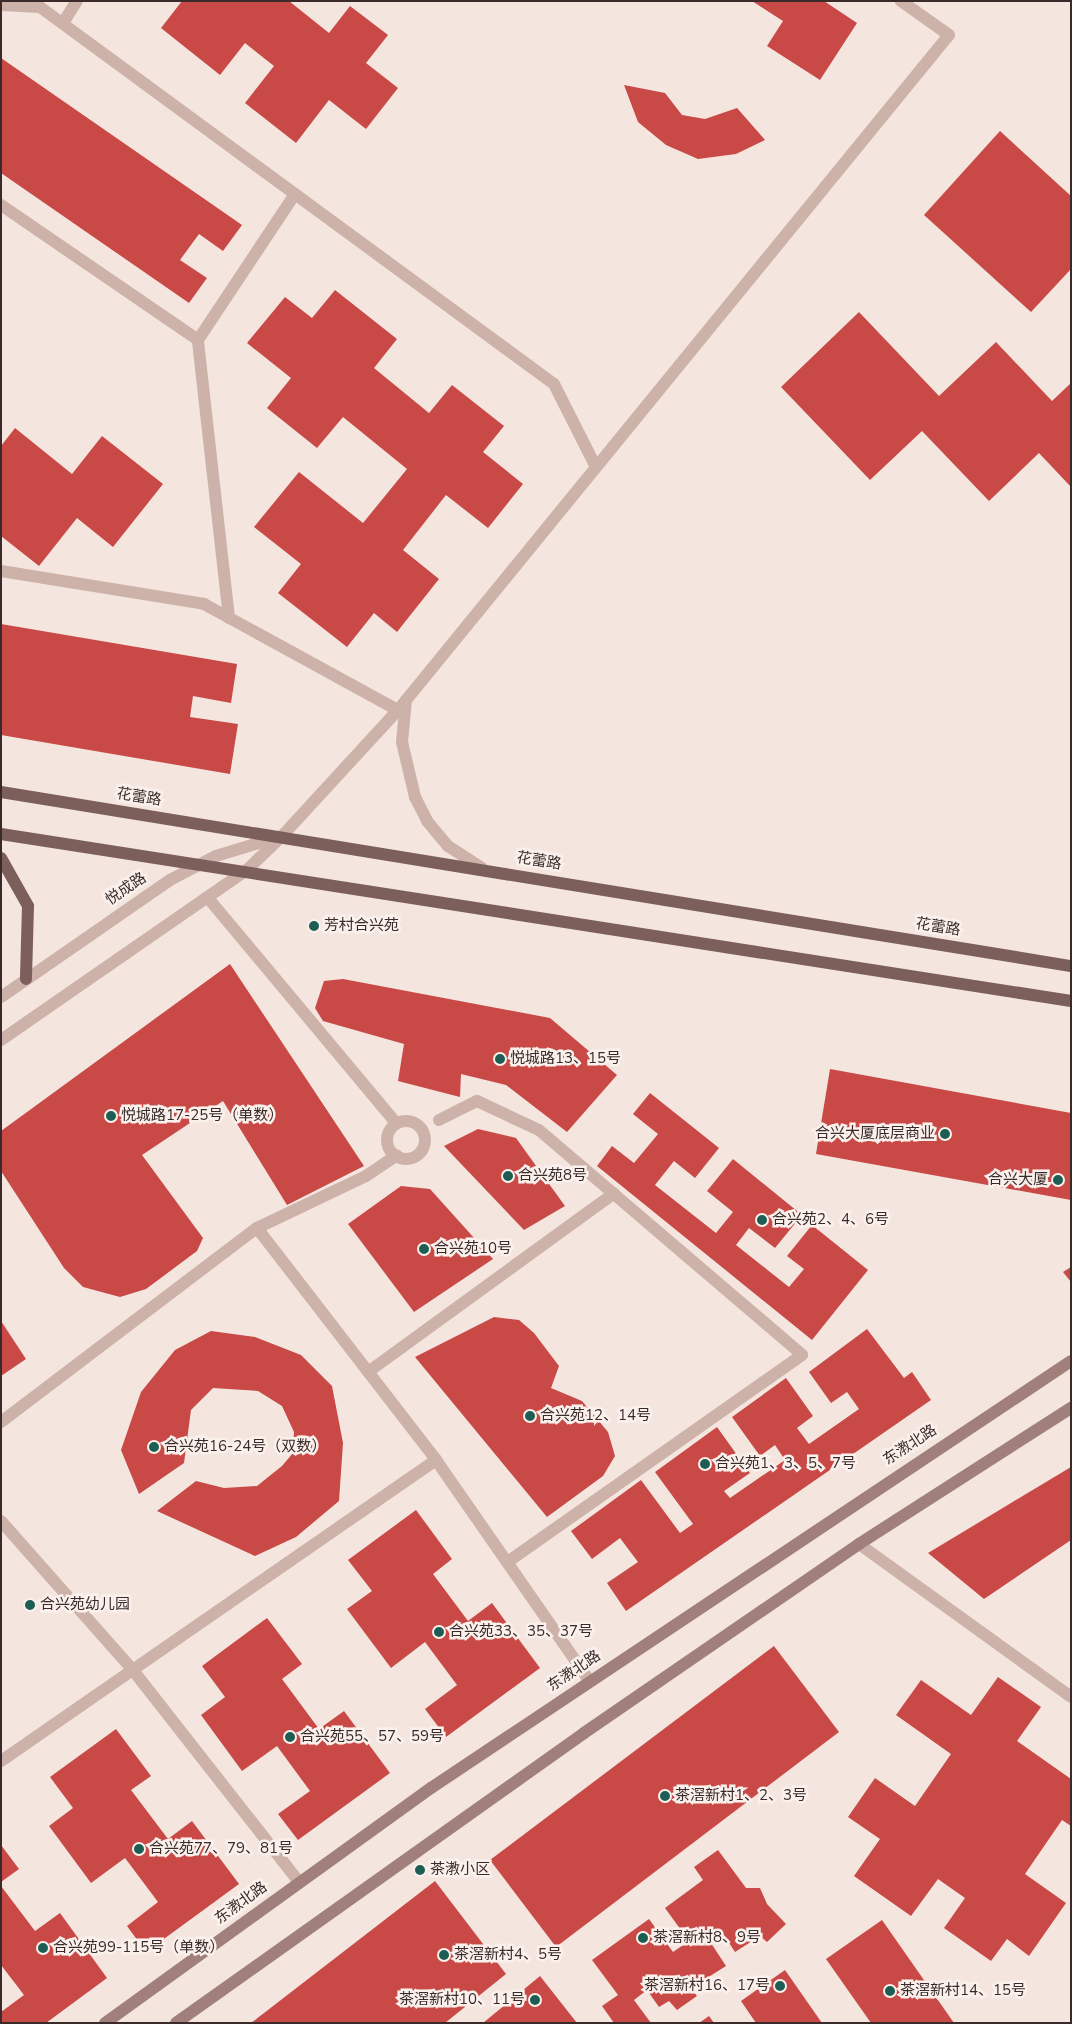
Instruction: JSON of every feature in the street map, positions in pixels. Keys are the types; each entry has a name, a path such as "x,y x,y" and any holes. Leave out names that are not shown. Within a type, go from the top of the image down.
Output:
{"main road":[{"name":"花蕾路","path":"1,792 283,835 1071,966"},
{"path":"1,834 248,869 1071,1001"},
{"path":"1,858 28,906 26,979"},
{"name":"东漖北路","path":"105,2023 299,1882 589,1680 1071,1361"},
{"path":"176,2023 584,1733 859,1544 1071,1408"}],"street":[{"path":"63,23 77,1"},
{"path":"1,1040 248,869 283,835 402,705 949,35 901,1"},
{"path":"1,5 40,7 554,384 596,467"},
{"path":"229,618 198,340 295,194"},
{"path":"1,205 198,340"},
{"path":"1,571 204,604 402,705"},
{"path":"402,705 402,742 415,797 427,821 448,846 482,868"},
{"name":"悦成路","path":"1,997 120,912 202,863 283,835"},
{"path":"208,898 396,1124"},
{"path":"421,1130 477,1101 538,1130 802,1355 507,1562"},
{"path":"409,1121 421,1130 426,1137 424,1148 416,1158 397,1155 387,1145 396,1124 409,1121"},
{"path":"1,1422 257,1228 366,1176 397,1155"},
{"path":"368,1372 614,1194"},
{"path":"257,1228 436,1460 589,1680"},
{"path":"1,1761 436,1460"},
{"path":"1,1520 132,1669 299,1882"},
{"path":"859,1544 1071,1696"}],"building":[{"path":"182,1 289,1 329,33 350,6 388,35 366,63 398,88 366,129 329,100 296,143 245,103 274,66 245,43 220,75 161,28"},
{"path":"752,1 824,1 857,23 820,80 767,46 783,21"},
{"path":"1,58 242,225 223,251 199,234 180,260 207,278 189,303 1,173"},
{"path":"624,85 665,93 682,115 705,119 737,108 765,140 736,154 698,159 666,145 638,122"},
{"path":"1000,131 1071,196 1071,269 1031,312 924,215"},
{"path":"335,290 397,339 374,368 429,413 452,385 504,426 483,452 523,484 488,528 446,495 403,550 439,579 397,632 374,613 347,647 278,593 301,564 254,527 299,472 363,523 407,469 343,417 317,448 267,408 291,378 247,343 285,297 312,318"},
{"path":"859,312 939,396 996,342 1052,401 1071,383 1071,487 1039,453 989,501 922,431 870,480 781,387"},
{"path":"15,428 72,474 102,436 163,484 113,547 77,518 39,566 1,536 1,446"},
{"path":"1,624 237,664 231,703 193,696 190,717 238,724 230,774 1,735"},
{"name":"悦城路17-25号（单数）","path":"230,964 364,1166 287,1205 223,1101 142,1155 203,1238 197,1251 146,1289 120,1297 83,1287 64,1268 1,1171 1,1131"},
{"name":"悦城路13、15号","path":"343,979 550,1018 617,1075 567,1132 506,1085 461,1074 460,1097 398,1081 404,1044 323,1021 315,1008 324,981"},
{"name":"合兴大厦底层商业","path":"830,1069 1071,1113 1071,1200 816,1154"},
{"name":"合兴苑2、4、6号","path":"650,1093 719,1148 695,1178 674,1161 655,1185 716,1233 733,1212 707,1191 733,1159 802,1215 775,1248 749,1228 736,1245 789,1287 804,1269 787,1256 812,1225 868,1270 812,1340 597,1166 612,1146 634,1163 658,1134 633,1114"},
{"name":"合兴苑8号","path":"478,1129 516,1138 565,1206 524,1230 444,1146"},
{"name":"合兴苑10号","path":"401,1186 430,1189 493,1259 414,1312 348,1224"},
{"path":"1071,1267 1071,1282 1063,1272"},
{"name":"合兴苑12、14号","path":"494,1317 519,1320 534,1333 559,1366 551,1388 582,1401 608,1432 615,1456 603,1476 547,1517 415,1357"},
{"path":"1,1321 26,1359 1,1376"},
{"name":"合兴苑1、3、5、7号","path":"867,1329 904,1378 912,1372 931,1400 626,1611 607,1583 638,1562 620,1538 592,1559 571,1531 641,1480 680,1533 693,1524 655,1472 717,1427 750,1473 724,1491 730,1498 785,1460 775,1445 760,1456 732,1417 786,1378 813,1416 797,1428 809,1444 859,1409 847,1392 831,1403 809,1372"},
{"name":"合兴苑16-24号（双数）","path":"211,1331 255,1337 301,1355 332,1386 343,1443 339,1501 296,1537 255,1556 157,1511 196,1481 224,1488 257,1486 282,1466 293,1453 294,1432 282,1406 258,1391 213,1388 191,1410 184,1463 139,1494 121,1450 141,1392 175,1350"},
{"path":"1071,1467 1071,1540 984,1599 928,1553"},
{"name":"合兴苑33、35、37号","path":"416,1510 452,1559 433,1574 468,1621 492,1603 540,1668 446,1737 425,1709 457,1685 425,1642 391,1668 347,1609 372,1591 348,1560"},
{"name":"合兴苑55、57、59号","path":"267,1618 302,1664 282,1679 319,1729 344,1711 390,1773 298,1840 278,1814 310,1791 277,1746 242,1771 201,1715 225,1697 202,1666"},
{"name":"茶滘新村1、2、3号","path":"774,1646 839,1732 556,1947 490,1860"},
{"path":"998,1677 1041,1707 1017,1741 1071,1779 1071,1826 1062,1820 1025,1874 1066,1903 1029,1956 1007,1939 991,1961 944,1928 965,1898 938,1879 911,1916 854,1876 880,1839 848,1817 875,1778 915,1806 951,1754 896,1715 921,1680 971,1715"},
{"name":"合兴苑77、79、81号","path":"116,1729 151,1776 131,1790 168,1839 192,1821 239,1884 146,1952 127,1926 158,1902 125,1858 91,1883 49,1826 73,1808 50,1777"},
{"path":"1,1845 19,1869 1,1882"},
{"name":"茶滘新村8、9号","path":"718,1850 746,1888 760,1888 767,1904 786,1924 767,1942 760,1936 735,1952 722,1932 709,1940 726,1966 691,1988 697,1996 677,2010 669,2001 659,2007 647,1990 634,2000 651,2023 614,2023 602,2006 618,1995 592,1960 649,1919 673,1952 689,1941 665,1908 703,1880 694,1867"},
{"path":"435,1881 506,1974 445,2023 251,2023"},
{"name":"合兴苑99-115号（单数）","path":"1,1886 35,1931 60,1913 107,1978 46,2023 1,2023 1,2012 24,1995 1,1965"},
{"name":"茶滘新村14、15号","path":"882,1920 954,2023 871,2023 826,1959"},
{"name":"茶滘新村16、17号","path":"785,1970 822,2023 756,2023 741,2001"},
{"name":"茶滘新村10、11号","path":"540,1976 577,2023 483,2023"},
{"path":"709,2016 714,2023 699,2023"}],"place":[{"name":"芳村合兴苑","path":"314,926"},
{"name":"悦城路13、15号","path":"500,1059"},
{"name":"悦城路17-25号（单数）","path":"111,1116"},
{"name":"合兴大厦底层商业","path":"945,1134"},
{"name":"合兴苑8号","path":"508,1176"},
{"name":"合兴大厦","path":"1058,1180"},
{"name":"合兴苑2、4、6号","path":"762,1220"},
{"name":"合兴苑10号","path":"424,1249"},
{"name":"合兴苑12、14号","path":"530,1416"},
{"name":"合兴苑16-24号（双数）","path":"154,1447"},
{"name":"合兴苑1、3、5、7号","path":"705,1464"},
{"name":"合兴苑幼儿园","path":"30,1605"},
{"name":"合兴苑33、35、37号","path":"439,1632"},
{"name":"合兴苑55、57、59号","path":"290,1737"},
{"name":"茶滘新村1、2、3号","path":"665,1796"},
{"name":"合兴苑77、79、81号","path":"139,1849"},
{"name":"茶漖小区","path":"420,1870"},
{"name":"茶滘新村8、9号","path":"643,1938"},
{"name":"合兴苑99-115号（单数）","path":"43,1948"},
{"name":"茶滘新村4、5号","path":"444,1955"},
{"name":"茶滘新村16、17号","path":"780,1986"},
{"name":"茶滘新村14、15号","path":"890,1991"},
{"name":"茶滘新村10、11号","path":"535,2000"}]}
